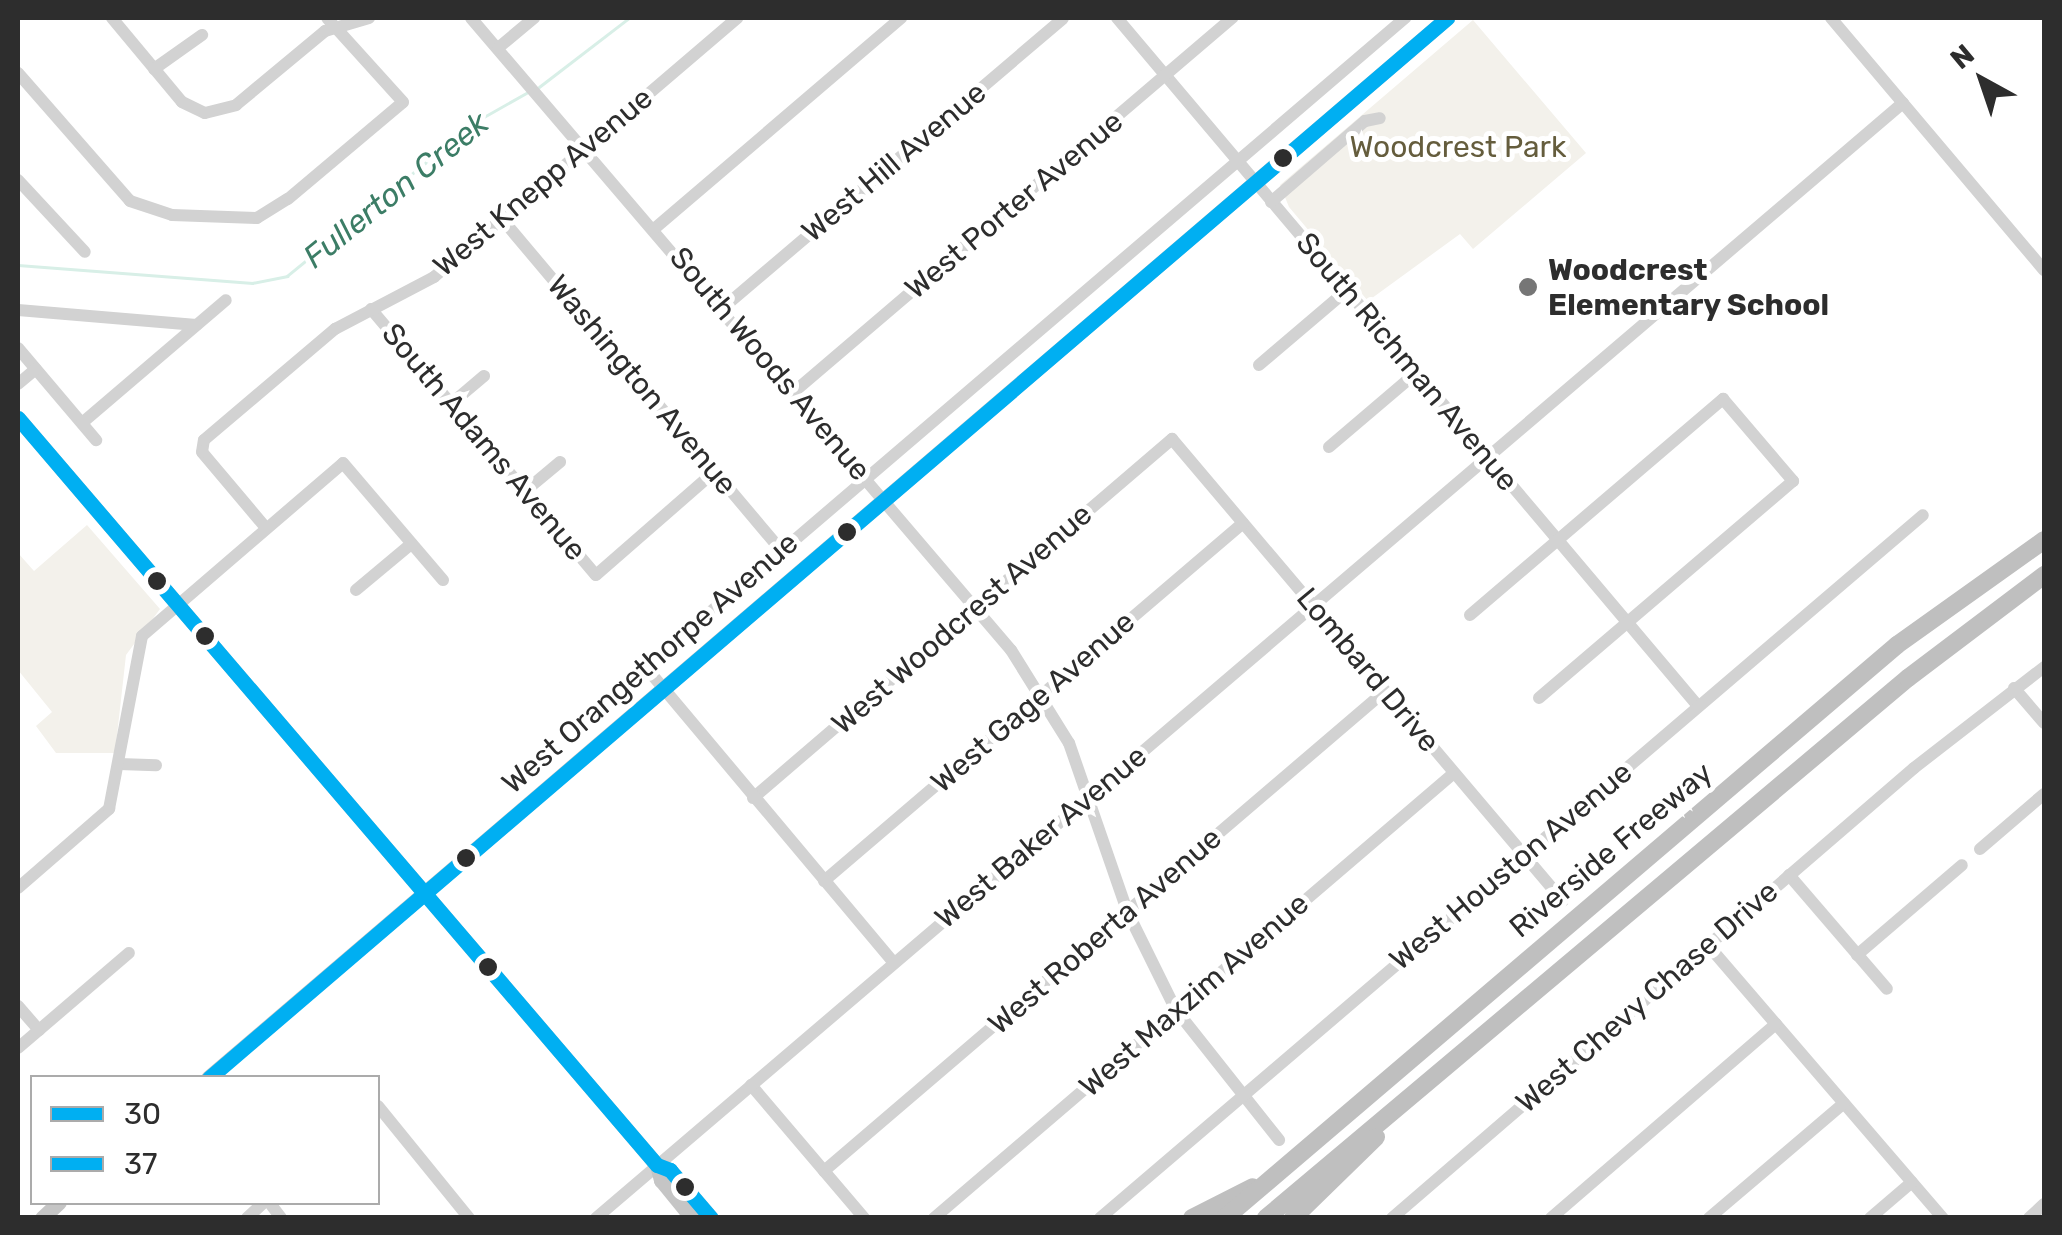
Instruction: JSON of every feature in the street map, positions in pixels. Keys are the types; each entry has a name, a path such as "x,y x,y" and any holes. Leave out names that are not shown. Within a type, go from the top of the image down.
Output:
{"highway":[{"name":"Riverside Freeway","path":"1225,1218 1897,645 2044,540"},
{"name":"Riverside Freeway","path":"1266,1218 1908,678 2044,576"},
{"path":"1293,1218 1460,1057"},
{"path":"1192,1218 1268,1182"}],"main road":[{"name":"West Orangethorpe Avenue","path":"211,1075 1447,18"},
{"path":"18,418 657,1165 661,1180 692,1218"},
{"path":"657,1165 670,1170 711,1218"}],"street":[{"path":"112,18 182,102 205,113 236,105 332,23 369,18"},
{"name":"South Woods Avenue","path":"472,18 581,150 796,391 975,607 1040,696 1091,795 1128,913 1176,1010 1279,1140"},
{"path":"498,48 534,18"},
{"name":"West Knepp Avenue","path":"266,528 200,446 336,329 434,277 737,18"},
{"path":"654,229 901,18"},
{"name":"West Hill Avenue","path":"724,307 1064,18"},
{"name":"South Richman Avenue","path":"1117,18 1698,706"},
{"name":"West Porter Avenue","path":"796,391 1232,18"},
{"path":"894,963 659,690 646,667 1405,18"},
{"path":"1830,18 2044,270"},
{"path":"18,73 130,201 172,215 257,218 288,200 403,102 332,23"},
{"path":"154,69 202,35"},
{"name":"West Baker Avenue","path":"604,1215 657,1165 1903,103"},
{"path":"1271,202 1365,121 1380,118"},
{"path":"18,180 85,252"},
{"name":"Washington Avenue","path":"502,219 782,551"},
{"path":"1260,365 1346,290"},
{"path":"82,423 226,300"},
{"name":"South Adams Avenue","path":"371,309 596,575 714,472"},
{"path":"18,310 196,326"},
{"path":"18,348 96,440"},
{"path":"18,384 36,369"},
{"path":"1329,447 1416,373"},
{"path":"452,403 484,376"},
{"path":"1470,616 1724,398 1793,481 1539,698"},
{"name":"Lombard Drive","path":"1172,439 1563,901"},
{"name":"West Woodcrest Avenue","path":"752,798 1172,439"},
{"path":"524,492 560,462"},
{"path":"18,888 109,809 134,657 142,636 343,463 443,580"},
{"name":"West Houston Avenue","path":"1100,1218 1923,514"},
{"name":"West Gage Avenue","path":"824,881 1243,523"},
{"path":"356,590 412,544"},
{"name":"West Chevy Chase Drive","path":"1392,1218 1788,875 2044,667"},
{"path":"2014,688 2044,723"},
{"name":"West Roberta Avenue","path":"824,1170 1385,691"},
{"path":"118,764 156,765"},
{"name":"West Maxzim Avenue","path":"934,1218 1454,772"},
{"path":"1980,849 2044,794"},
{"path":"1857,954 1962,864"},
{"path":"1788,875 1887,990"},
{"path":"1707,944 1943,1218"},
{"path":"18,1048 130,954"},
{"path":"18,1006 39,1030"},
{"path":"1551,1218 1776,1024"},
{"path":"751,1085 864,1218"},
{"path":"1709,1218 1844,1103"},
{"path":"380,1107 469,1218"},
{"path":"1870,1218 1912,1182"},
{"path":"2029,1218 2044,1204"},
{"path":"1404,1205 1415,1218"}],"green space":[{"name":"Woodcrest Park","path":"1473,20 1586,153 1473,249 1460,234 1368,301 1289,207 1280,185"},
{"path":"87,525 160,609 126,655 115,753 56,753 36,726 52,712 18,670 18,553 34,571"}],"waterway":[{"name":"Fullerton Creek","path":"539,87 629,18"},
{"name":"Fullerton Creek","path":"18,265 252,283 287,276 475,122 528,92"}],"transit line":[{"name":"30","path":"213,1075 1447,18"},
{"name":"37","path":"18,418 657,1165 670,1170 711,1218"}],"place":[{"name":"Woodcrest Elementary School","path":"1528,287"}]}
